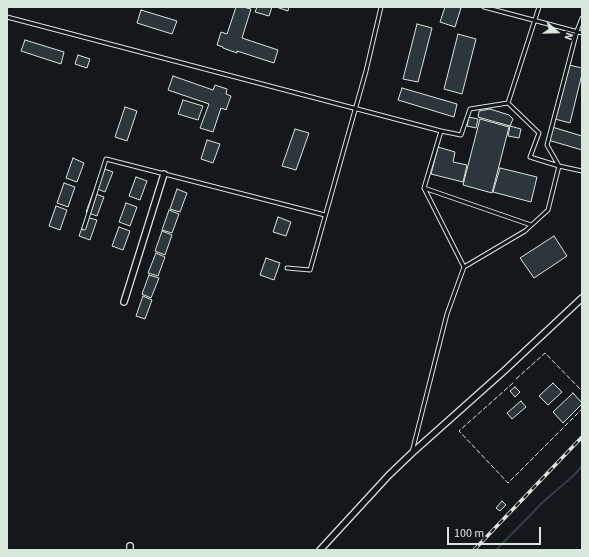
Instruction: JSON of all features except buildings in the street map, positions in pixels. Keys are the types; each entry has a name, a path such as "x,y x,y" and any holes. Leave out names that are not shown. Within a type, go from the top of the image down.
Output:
{"street":[{"path":"124,302 164,174"},
{"path":"320,550 389,475 582,298"}],"lane":[{"path":"287,268 310,270 366,71 381,7"},
{"path":"484,7 582,33"},
{"path":"508,104 539,7"},
{"path":"7,18 355,109 461,135 470,108 508,104 539,132 530,157 582,171"},
{"path":"412,454 448,314 464,266 525,231 548,210 559,166 547,145 582,18"},
{"path":"441,131 424,188 464,266"},
{"path":"84,228 106,159 325,215"},
{"path":"424,188 531,225"}],"waterway":[{"path":"496,550 543,502 573,476 582,466"}],"railway":[{"path":"474,550 582,437"}],"fence":[{"path":"516,379 545,353 582,391"},
{"path":"513,383 459,431 508,483 582,409"}]}
